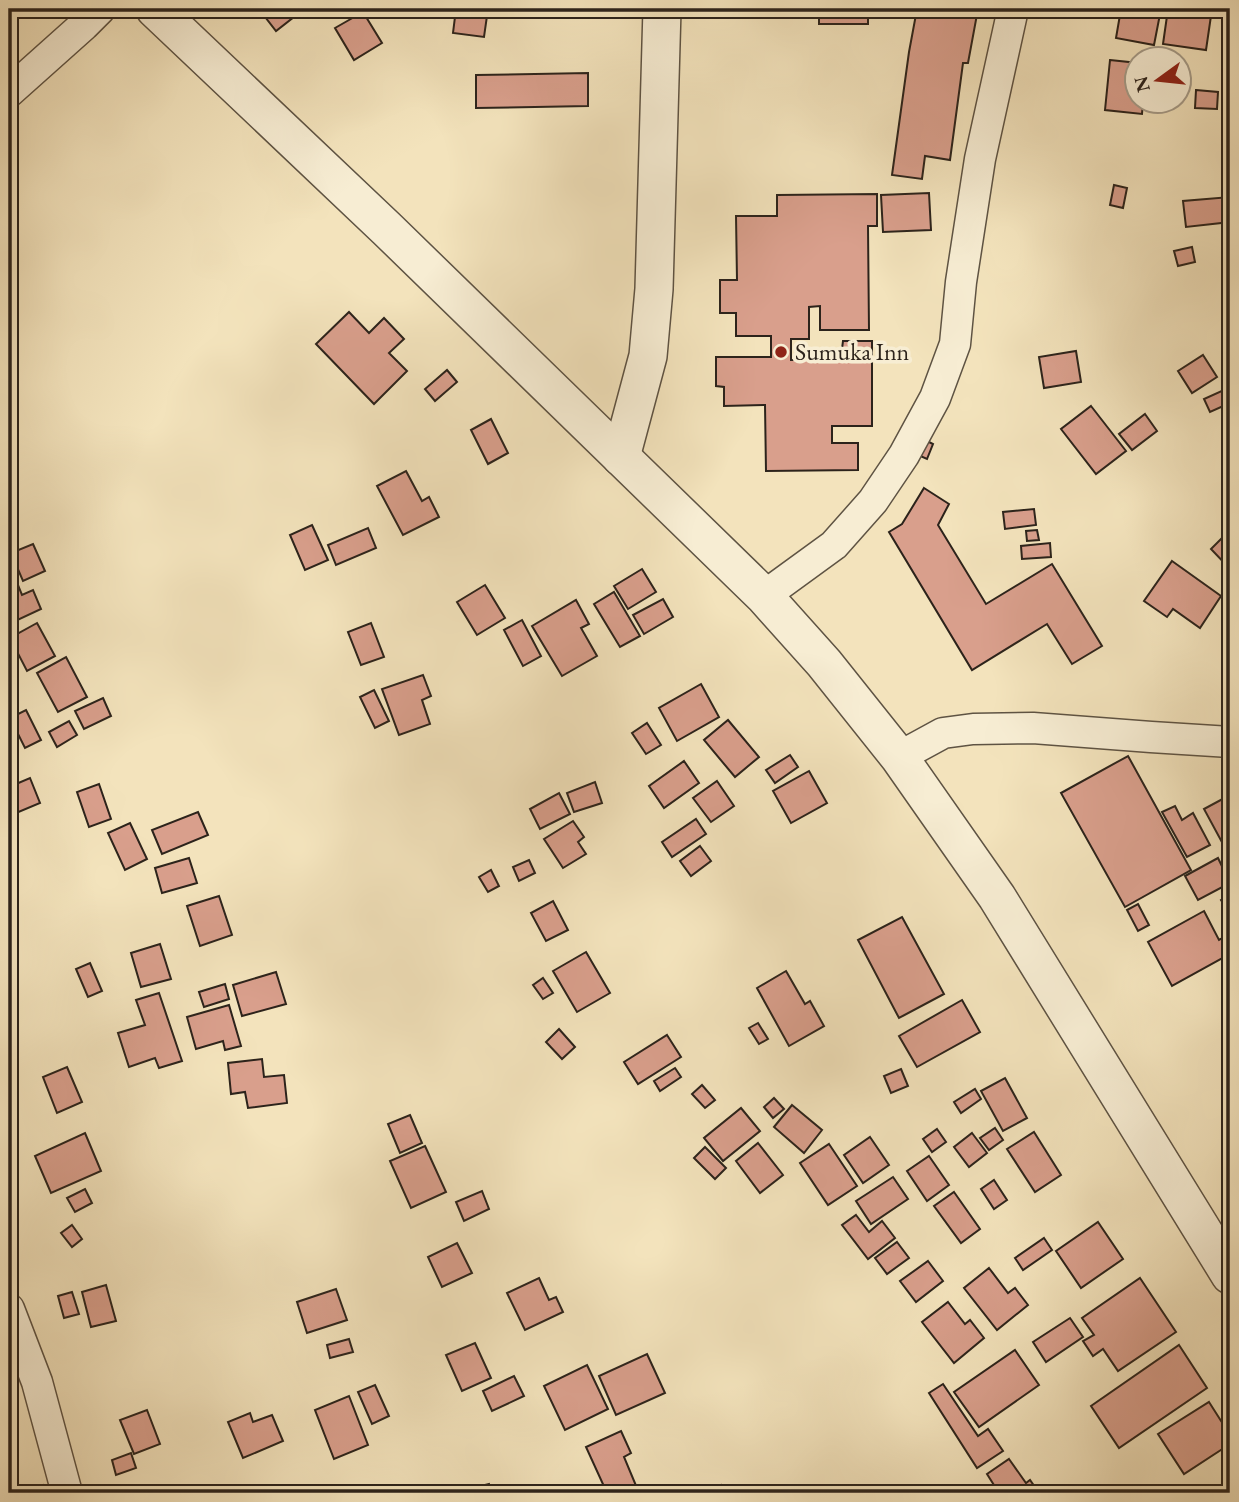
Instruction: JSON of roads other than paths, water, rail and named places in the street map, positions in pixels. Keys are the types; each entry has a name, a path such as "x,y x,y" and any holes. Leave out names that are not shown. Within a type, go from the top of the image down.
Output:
{"street":[{"path":"9,92 100,9"},
{"path":"155,9 387,229 764,596 824,663 899,757 997,897 1230,1275"},
{"path":"621,457 648,356 654,289 662,9"},
{"path":"764,596 834,545 873,501 904,454 935,398 955,344 979,159 1013,9"},
{"path":"899,757 943,733 973,729 1033,728 1230,742"},
{"path":"9,1309 37,1382 67,1493"}],"place":[{"name":"Sumuka Inn","path":"781,352"}]}
